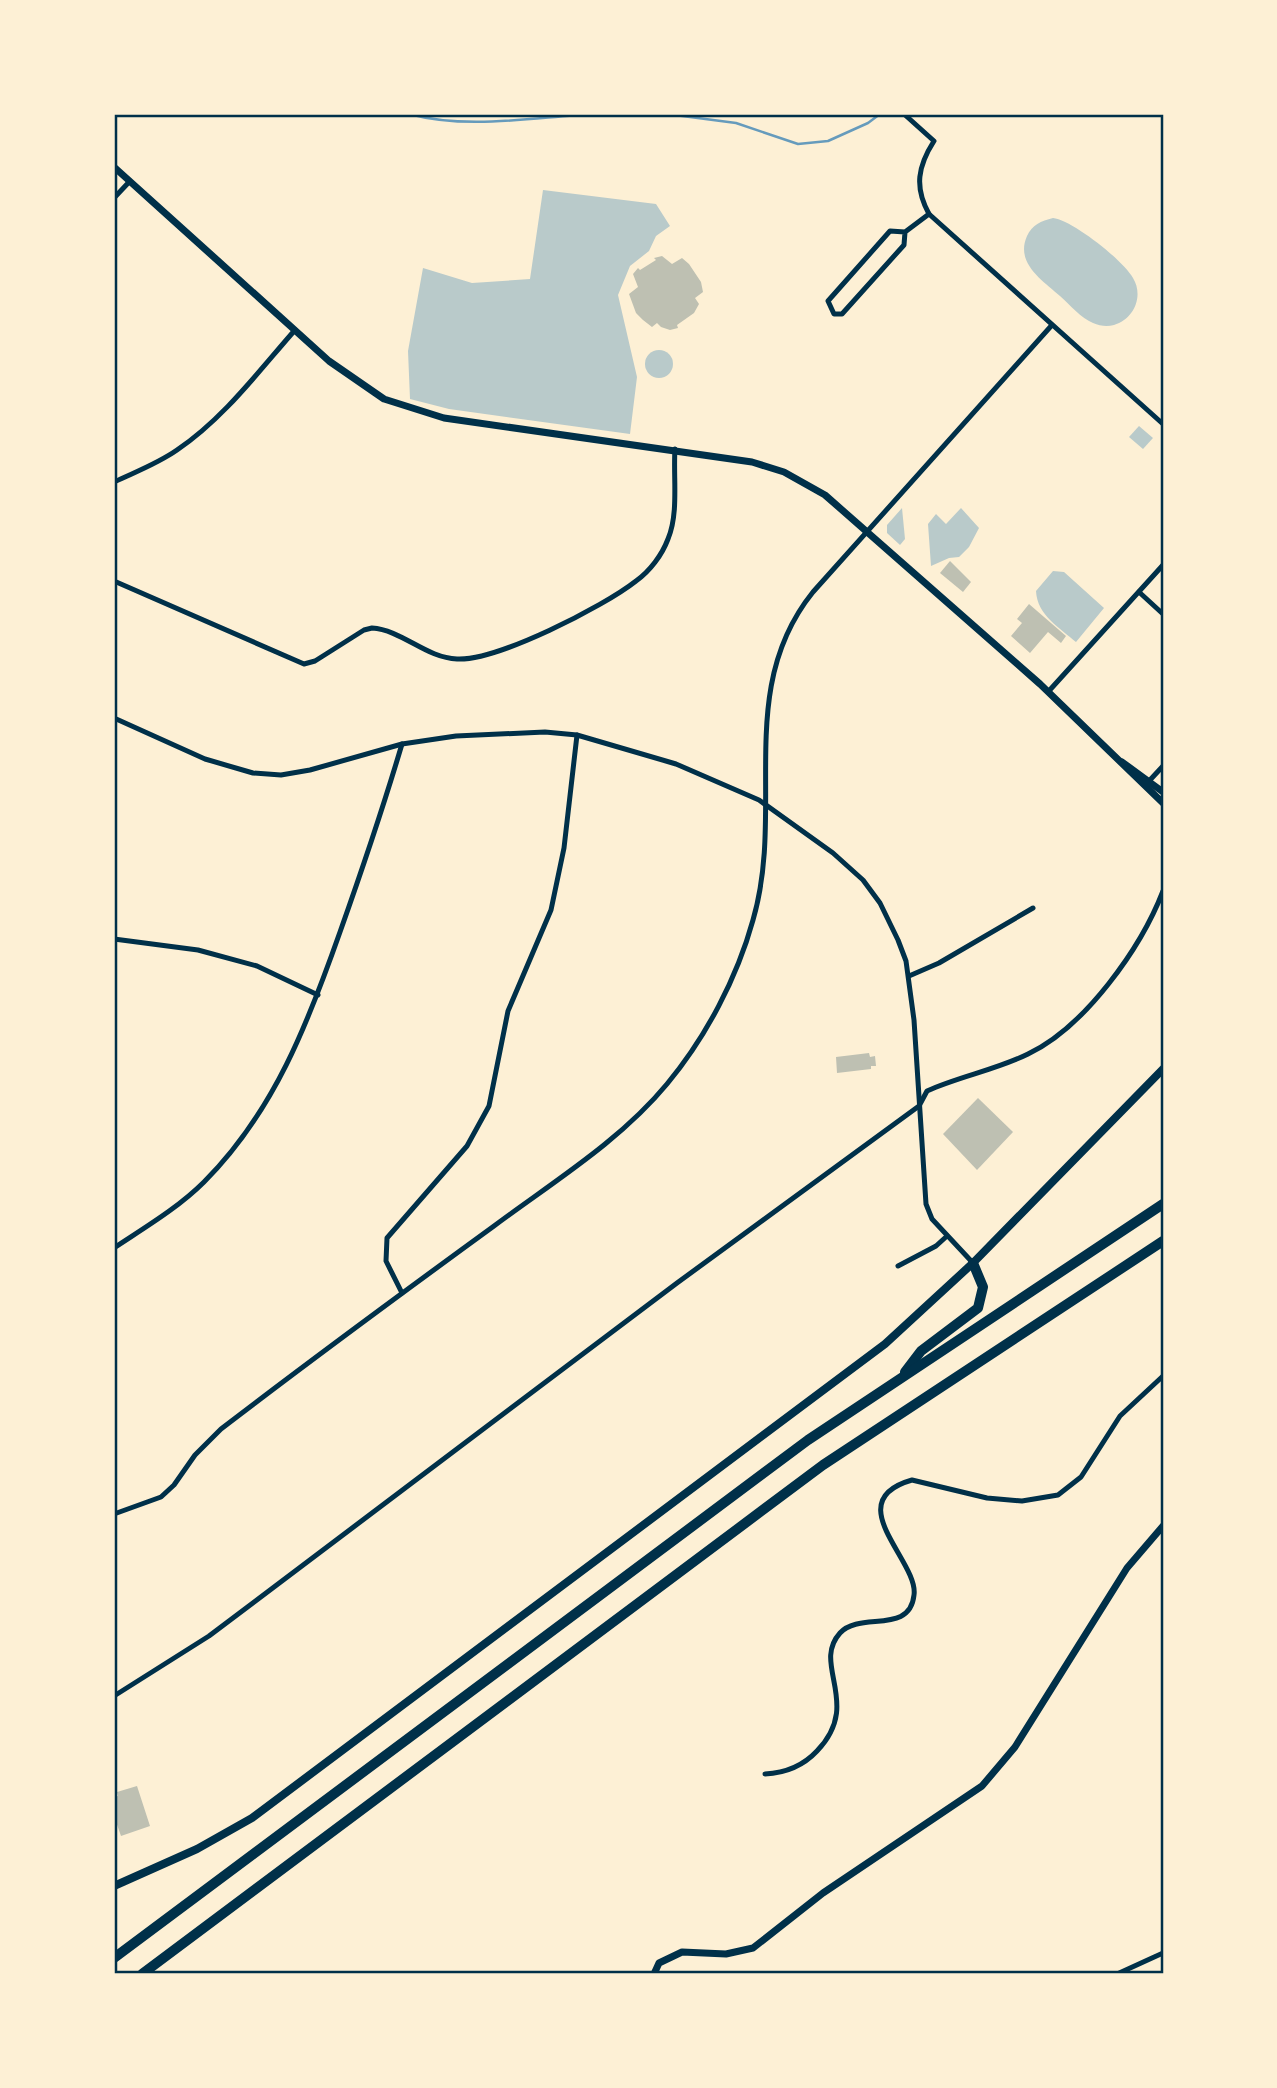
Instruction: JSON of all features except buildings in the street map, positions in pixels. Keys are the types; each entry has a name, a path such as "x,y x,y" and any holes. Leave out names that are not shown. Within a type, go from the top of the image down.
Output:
{"highway":[{"path":"114,1958 722,1501 902,1377 1163,1204"},
{"path":"142,1974 823,1465 1163,1244"},
{"path":"902,1377 921,1351 978,1308 983,1287 973,1263"}],"main road":[{"path":"114,1886 224,1835 279,1799 885,1344 973,1263 1163,1069"}],"street":[{"path":"904,114 934,141 926,152 918,176 920,195 929,214 1163,424"},
{"path":"114,167 295,330 365,387 423,414 752,462 784,472 825,495 1122,762 1163,792"},
{"path":"114,198 130,181"},
{"path":"905,232 904,245 842,314 834,314 828,301 890,231 905,232 929,214"},
{"path":"114,1514 161,1497 174,1485 195,1455 221,1429 589,1156 666,1085 710,1021 741,956 762,882 767,806 768,693 780,647 803,605 1052,325"},
{"path":"114,482 156,463 193,439 226,409 295,330"},
{"path":"114,581 304,664 315,661 364,630 372,628 450,659 477,658 514,645 603,601 648,571 663,551 671,530 675,449"},
{"path":"1047,693 1163,565"},
{"path":"1139,592 1163,614"},
{"path":"114,718 205,760 253,773 299,772 402,744 500,733 545,732 577,736 676,764 718,780 767,806 833,853 863,880 892,927 909,976 926,1204 932,1219 973,1263"},
{"path":"402,1293 386,1261 387,1238 467,1146 489,1106 508,1011 551,910 566,835 577,736"},
{"path":"114,1248 203,1183 230,1152 272,1093 318,995 375,834 402,744"},
{"path":"1122,762 1125,768 1163,803"},
{"path":"1150,780 1163,766"},
{"path":"114,1696 209,1636 677,1283 919,1106 927,1091 1019,1058 1065,1030 1130,957 1149,926 1163,891"},
{"path":"909,976 939,963 1033,908"},
{"path":"114,939 198,950 257,966 318,995"},
{"path":"898,1266 936,1246 947,1236"},
{"path":"765,1774 801,1765 833,1732 839,1707 833,1676 832,1650 842,1631 849,1626 897,1618 911,1605 914,1597 912,1577 883,1526 882,1510 891,1491 912,1480 987,1498 1022,1501 1058,1495 1081,1477 1120,1416 1163,1376"},
{"path":"654,1974 659,1962 682,1952 726,1954 753,1948 823,1892 982,1786 1015,1747 1127,1568 1163,1526"},
{"path":"1117,1974 1163,1953"}],"shaded area":[{"path":"543,190 656,204 670,226 656,236 649,251 630,266 618,295 637,377 630,434 449,409 410,399 408,351 423,268 472,283 530,279"},
{"path":"1053,218 1072,226 1096,242 1119,261 1133,278 1137,299 1127,318 1106,326 1089,321 1032,270 1025,255 1027,236 1037,224"},
{"path":"659,350 669,354 673,364 669,374 659,378 649,374 645,364 649,354"},
{"path":"1139,426 1153,438 1143,449 1129,437"},
{"path":"902,508 905,539 900,545 887,533 887,525"},
{"path":"961,508 979,528 969,547 959,557 949,558 931,566 928,524 936,514 946,524"},
{"path":"1053,571 1064,572 1104,608 1076,642 1050,620 1037,600 1036,591"}],"waterway":[{"path":"409,114 431,119 478,122 595,114"},
{"path":"667,114 736,123 798,144 828,141 868,123 880,114"}]}
